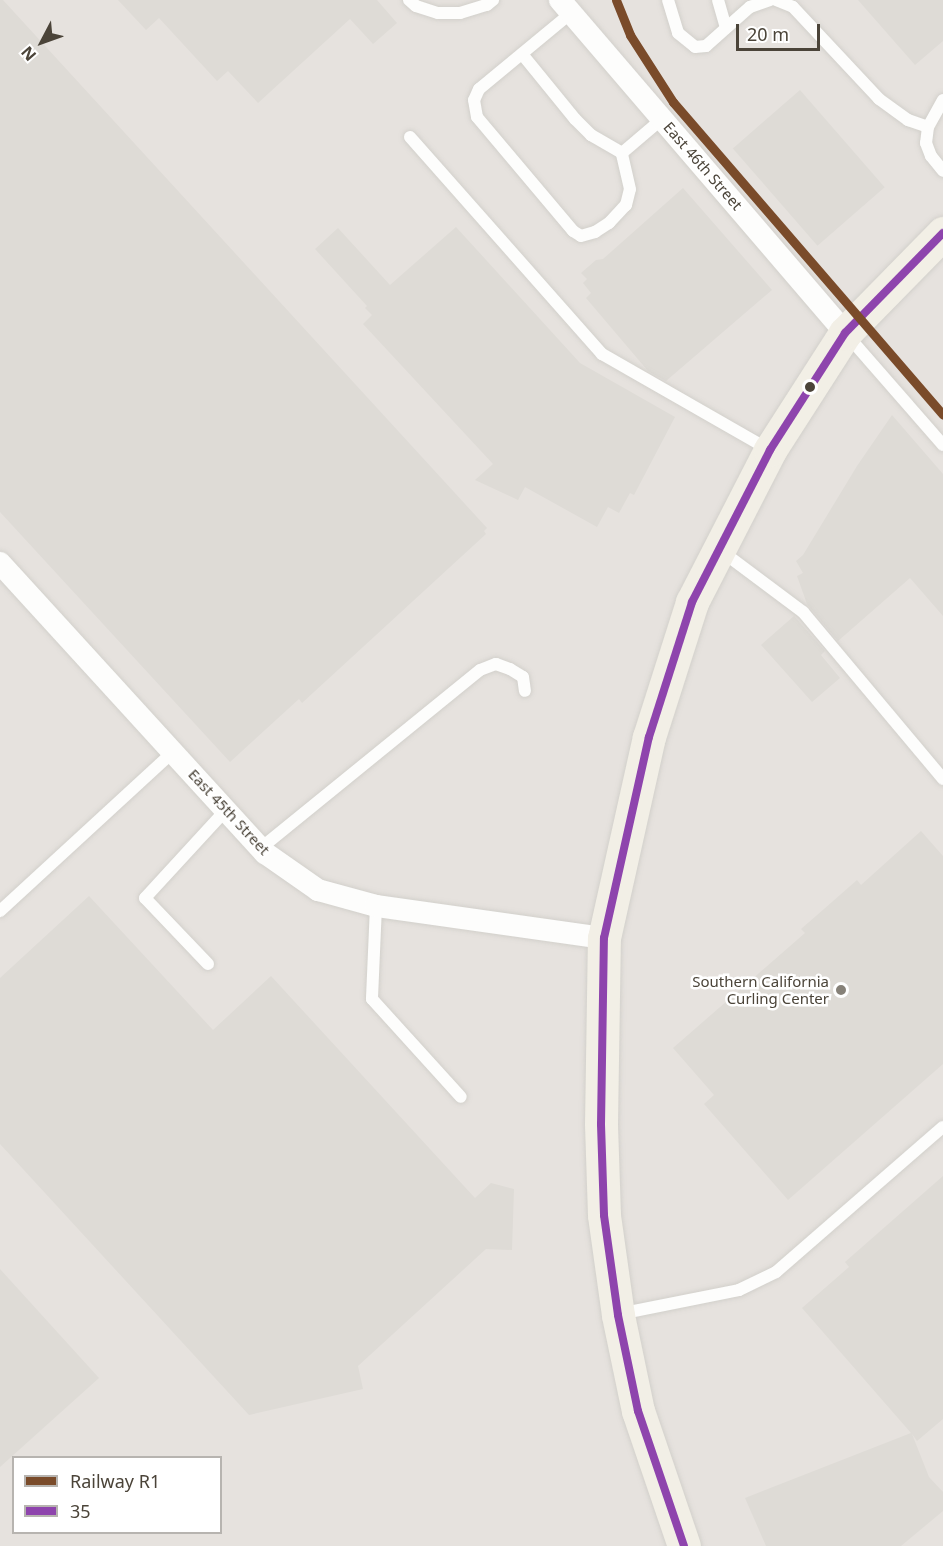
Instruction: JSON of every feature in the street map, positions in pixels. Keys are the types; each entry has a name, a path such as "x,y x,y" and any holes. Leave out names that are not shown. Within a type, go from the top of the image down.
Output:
{"main road":[{"path":"684,1546 638,1411 618,1315 603,1203 601,1124 604,938 649,737 692,602 770,450 845,333 943,233"}],"street":[{"name":"East 46th Street","path":"566,7 845,333"},
{"name":"East 45th Street","path":"0,563 261,848 318,890 376,906 604,938"}],"lane":[{"path":"409,0 416,6 438,13 460,13 487,5 494,0"},
{"path":"668,0 678,33 695,47 706,46 750,7 770,0"},
{"path":"718,0 726,28"},
{"path":"776,0 793,7 879,99 908,120 928,127"},
{"path":"566,7 522,54 480,90 474,100 477,117 573,231 581,236 595,232 609,223 626,205 630,189 622,153"},
{"path":"522,54 583,127 606,145 622,153"},
{"path":"943,100 928,127 926,143 931,156 943,171"},
{"path":"622,153 662,118"},
{"path":"410,137 602,354 770,450"},
{"path":"845,333 943,445"},
{"path":"719,549 803,612 943,779"},
{"path":"261,848 480,670 496,664 510,669 523,677 525,691"},
{"path":"0,911 173,752"},
{"path":"208,964 145,898 226,810"},
{"path":"376,906 372,999 460,1097"},
{"path":"618,1315 739,1290 776,1272 943,1127"}],"shaded area":[{"path":"0,0 943,0 943,1546 0,1546"}],"building":[{"path":"0,0 3,0 487,528 484,531 486,534 302,703 299,699 230,762 0,512"},
{"path":"118,0 377,0 397,23 373,44 350,19 258,103 228,71 217,81 159,18 146,30"},
{"path":"858,0 943,0 943,41 915,65"},
{"path":"800,90 885,187 817,246 733,148"},
{"path":"683,188 772,290 666,381 648,371 586,298 591,293 583,283 587,279 581,273 596,260 603,259"},
{"path":"456,227 580,363 675,417 634,495 630,493 619,513 608,507 597,527 525,487 518,500 475,480 493,464 363,324 372,315 365,308 367,306 315,249 338,228 390,285"},
{"path":"892,415 943,474 943,616 910,578 838,641 807,604 797,576 803,573 796,561 803,555 857,466"},
{"path":"794,616 825,651 821,655 840,678 812,702 761,645"},
{"name":"Southern California Curling Center","path":"921,831 943,856 943,1064 788,1200 704,1104 714,1095 673,1048 805,933 801,929 857,880 861,885"},
{"path":"89,896 213,1030 271,976 475,1198 491,1183 514,1189 512,1250 486,1249 358,1366 363,1389 249,1415 0,1144 0,978"},
{"path":"943,1176 943,1419 917,1441 912,1434 929,1477 943,1492 943,1511 901,1546 766,1546 745,1498 911,1433 802,1308 849,1267 845,1262"},
{"path":"0,1269 99,1378 0,1467"}],"rail line":[{"name":"R1","path":"616,0 630,35 673,102 943,415"}],"transit line":[{"name":"35","path":"684,1546 638,1411 618,1315 604,1215 601,1124 604,938 649,737 692,602 770,450 845,333 943,233"}],"place":[{"name":"Southern California Curling Center","path":"841,990"}]}
